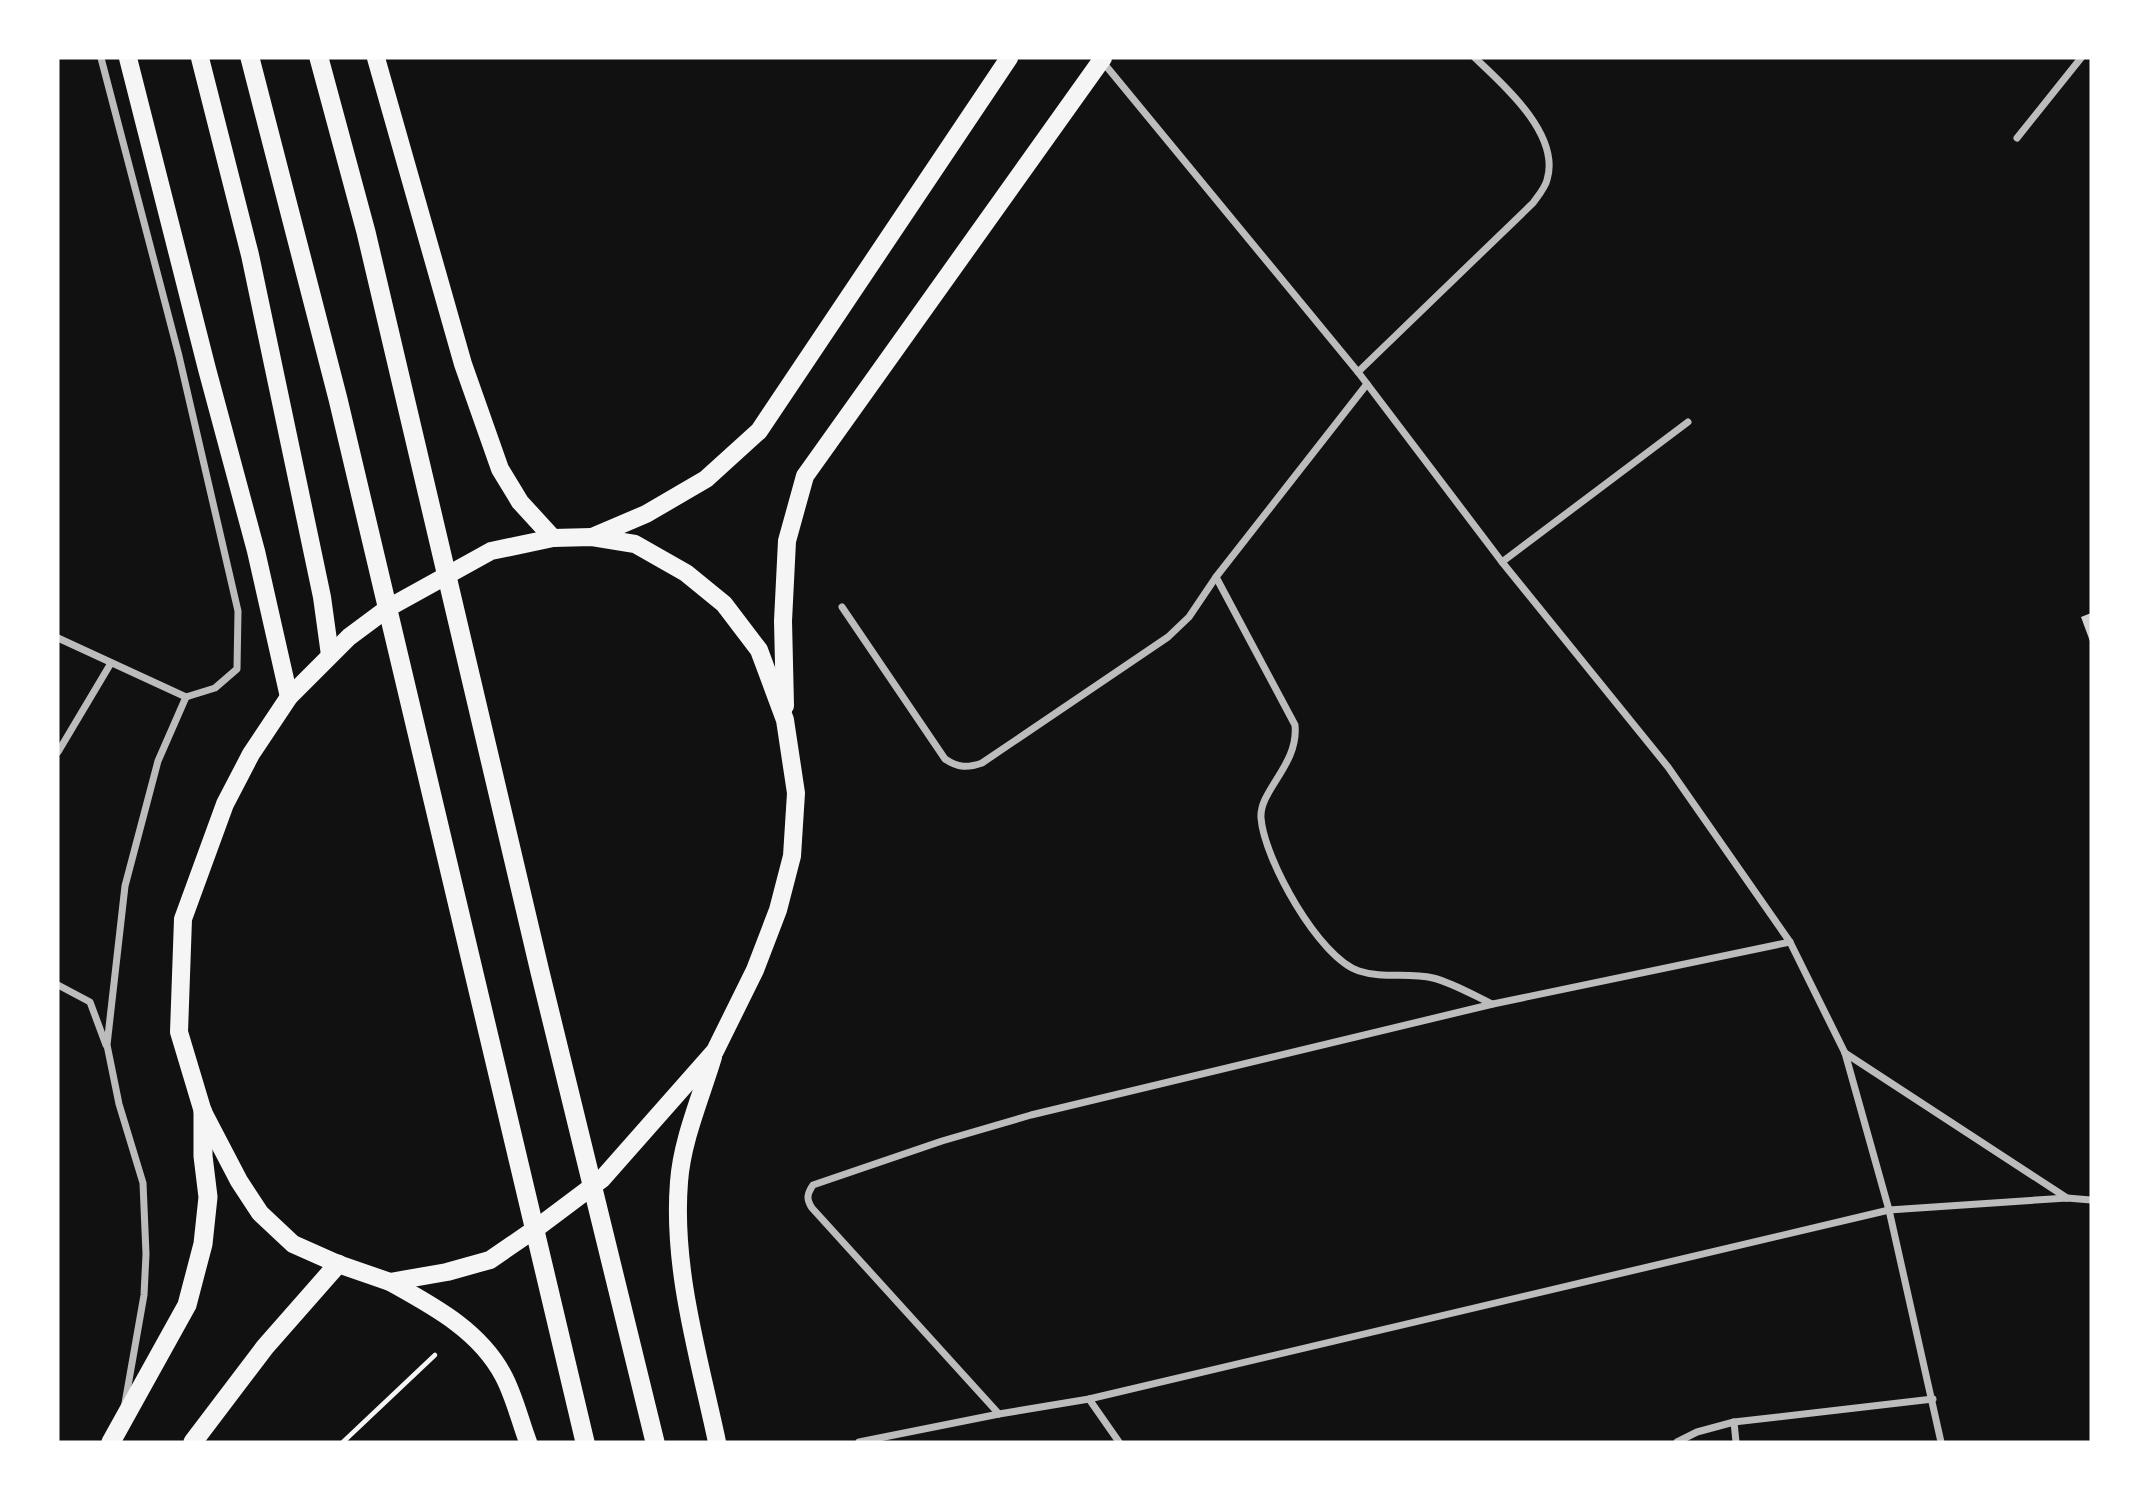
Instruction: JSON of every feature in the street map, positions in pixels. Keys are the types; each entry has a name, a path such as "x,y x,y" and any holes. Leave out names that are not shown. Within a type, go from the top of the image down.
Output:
{"highway":[{"path":"250,58 338,399 585,1442"},
{"path":"319,58 366,232 508,840 655,1442"},
{"path":"116,1435 187,1305 204,1244 208,1197 203,1156 203,1112"},
{"path":"193,1442 265,1347 338,1264"}],"main road":[{"path":"128,58 256,551 289,697"},
{"path":"200,58 250,255 322,597 330,655"},
{"path":"376,58 463,364 500,469 520,502 553,538"},
{"path":"592,537 646,514 706,478 759,431 1006,59"},
{"path":"717,1442 685,1293 679,1181 683,1152 715,1051 755,970 778,911 792,856 796,793 785,720 783,621 787,541 805,476 1101,59"},
{"path":"528,1442 503,1375 477,1340 443,1311 390,1282 338,1264 293,1244 260,1213 239,1181 203,1112 179,1032 183,919 225,804 251,754 289,697 349,637 388,608 491,551 553,538 592,537 635,544 685,573 724,604 759,650 785,720"},
{"path":"390,1282 447,1272 490,1260 538,1227 601,1179 643,1135 715,1051"}],"street":[{"path":"58,638 186,697 215,688 237,669 238,611 178,356 101,58"},
{"path":"1358,372 1533,203 1547,180 1549,154 1534,120 1500,81 1475,58"},
{"path":"2017,138 2081,58"},
{"path":"1101,59 1358,372 1502,562 1668,767 1790,942 1845,1053 1889,1210 1941,1442"},
{"path":"842,607 945,759 955,766 970,767 982,763 1168,637 1189,617 1216,577 1367,384"},
{"path":"1502,562 1688,422"},
{"path":"1216,577 1295,725 1293,753 1267,797 1261,814 1265,841 1275,867 1299,911 1340,961 1357,970 1380,976 1432,978 1493,1004"},
{"path":"58,752 111,663"},
{"path":"107,1045 125,886 158,761 186,697"},
{"path":"999,1414 812,1208 807,1200 813,1185 942,1141 1031,1115 1493,1004 1790,942"},
{"path":"58,985 90,1002 107,1045 119,1104 143,1183 146,1255 144,1295 116,1435"},
{"path":"1845,1053 2067,1198"},
{"path":"859,1442 1089,1399 1889,1210 2067,1198 2091,1200"},
{"path":"1089,1399 1119,1442"},
{"path":"1677,1442 1697,1432 1734,1422 1933,1399"},
{"path":"1734,1422 1737,1442"}],"path":[{"path":"342,1442 435,1355"}],"building":[{"path":"2091,613 2091,644 2081,617"}]}
